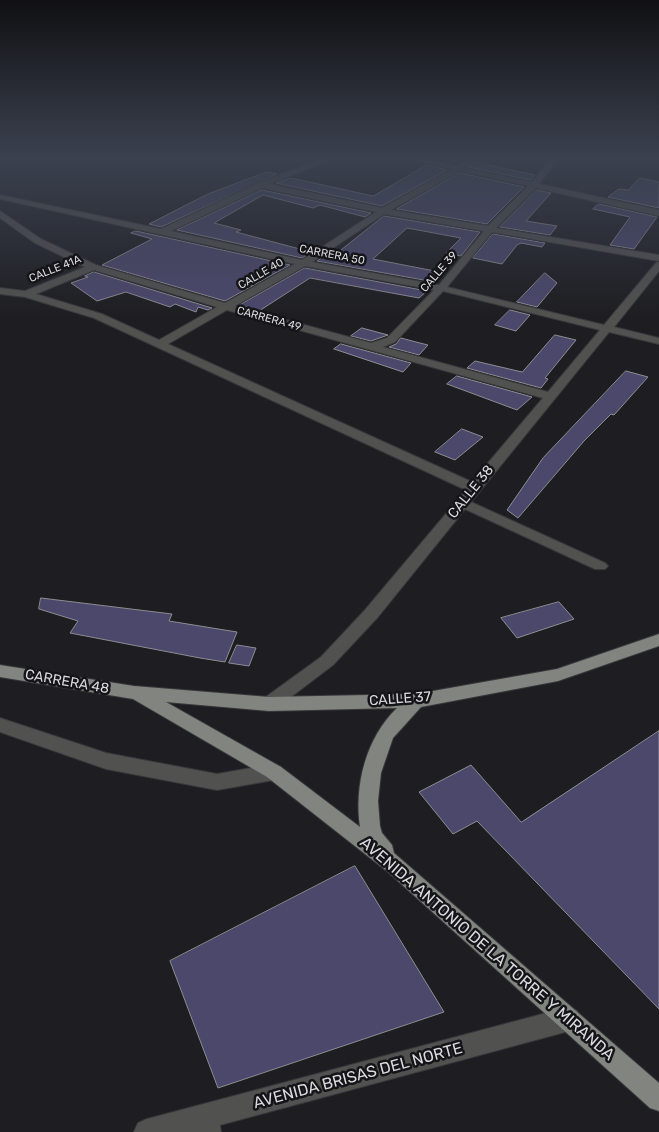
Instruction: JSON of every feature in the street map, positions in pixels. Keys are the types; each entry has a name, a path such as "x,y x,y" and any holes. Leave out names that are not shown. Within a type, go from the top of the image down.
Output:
{"main road":[{"name":"CALLE 37","path":"134,693 269,704 416,701 558,675 659,640"},
{"name":"CARRERA 48","path":"0,671 134,693"},
{"name":"AVENIDA ANTONIO DE LA TORRE Y MIRANDA","path":"134,693 274,772 394,865 659,1099"},
{"path":"394,865 374,836 368,813 371,778 376,755 383,738 394,721 416,701"}],"street":[{"name":"CARRERA 50","path":"55,209 304,263 441,288 659,341"},
{"path":"163,232 211,209"},
{"path":"373,209 659,258"},
{"name":"CALLE 40","path":"158,345 304,263 387,209"},
{"name":"CALLE 39","path":"371,347 391,340 441,288 489,230 510,209"},
{"path":"640,209 659,213"},
{"name":"CARRERA 49","path":"0,214 38,241 93,266 227,307 550,396"},
{"name":"CALLE 38","path":"269,704 327,661 371,614 659,265"},
{"name":"CALLE 41A","path":"26,294 93,266"},
{"path":"0,291 26,294 98,316 474,488"},
{"path":"463,503 600,566"},
{"path":"0,725 106,761 217,782 274,772"},
{"name":"AVENIDA BRISAS DEL NORTE","path":"146,1132 207,1124 569,1019"}],"building":[{"path":"179,209 201,209 161,227 149,224"},
{"path":"222,209 239,209 214,223 241,230 236,232 311,252 302,258 177,230"},
{"path":"334,209 351,209 371,213 365,217"},
{"path":"397,209 502,209 487,224"},
{"path":"518,209 537,209 526,221 557,226 550,235 500,227"},
{"path":"593,209 621,209 657,217 634,249 610,245 630,217"},
{"path":"384,216 480,232 461,256 446,253 461,238 407,228 373,259 445,273 435,282 317,261 333,251 338,252"},
{"path":"136,231 290,265 225,301 102,265 152,239 131,233"},
{"path":"493,234 545,243 542,247 521,243 517,245 502,264 473,258"},
{"path":"305,268 427,291 419,298 310,278 259,311 240,305"},
{"path":"94,272 212,308 208,310 198,307 196,312 175,304 170,307 126,292 97,301 71,283 88,277 85,276"},
{"path":"545,273 557,283 537,307 517,302"},
{"path":"510,310 530,315 516,331 495,325"},
{"path":"362,328 388,335 371,341 351,336"},
{"path":"555,335 576,340 545,378 548,379 541,388 467,368 475,361 522,372"},
{"path":"401,338 428,345 419,355 389,347 396,344"},
{"path":"341,344 411,363 403,372 334,349"},
{"path":"626,371 648,377 614,415 611,414 584,441 518,518 507,510 543,458"},
{"path":"457,376 532,397 517,410 447,384"},
{"path":"462,429 483,437 455,460 435,452"},
{"path":"41,598 172,614 169,621 237,632 225,662 200,658 70,633 78,621 39,609"},
{"path":"559,602 574,619 517,638 501,618"},
{"path":"237,645 256,648 249,666 229,663"},
{"path":"659,731 659,1009 477,821 453,834 419,792 471,765 521,822"},
{"path":"355,866 444,1012 218,1088 170,961"}]}
